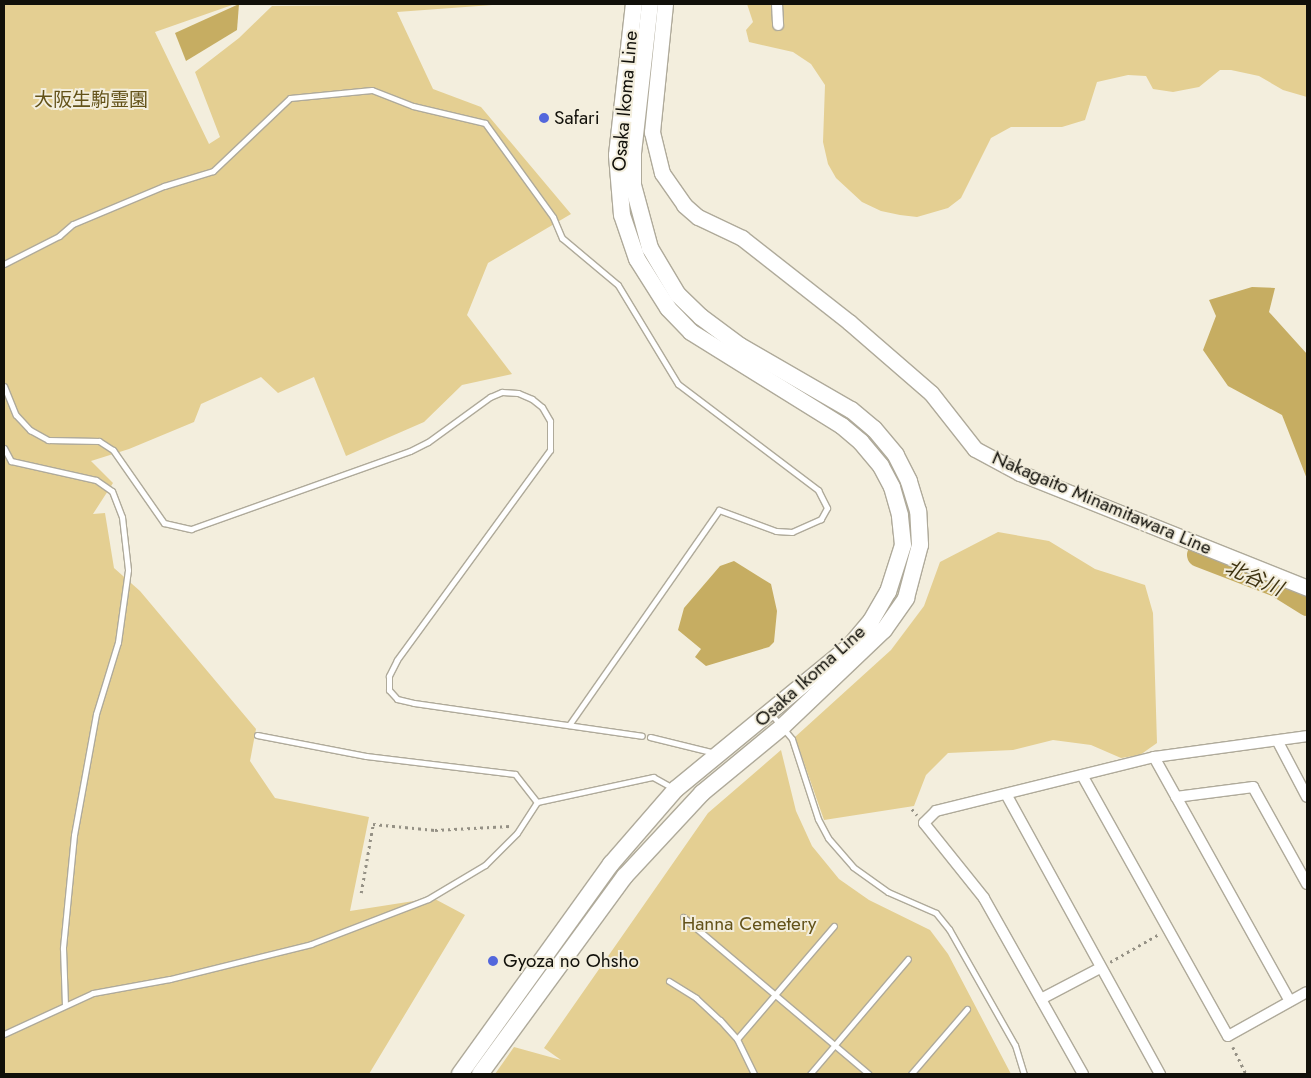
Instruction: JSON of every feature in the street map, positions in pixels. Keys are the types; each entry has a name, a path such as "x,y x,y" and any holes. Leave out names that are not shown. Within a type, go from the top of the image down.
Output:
{"main road":[{"name":"Osaka Ikoma Line","path":"460,1074 611,864 676,790 718,753 750,730 850,646 871,621 888,592 903,545 900,515 892,487 881,466 861,442 842,426 691,332 668,308 637,259 622,215 617,163 620,113 634,4"},
{"name":"Osaka Ikoma Line","path":"480,1074 625,876 702,793 782,727 870,644 906,598 920,546 918,511 909,481 896,456 874,429 851,410 732,340 684,301 665,277 650,248 633,185 633,152 650,4"},
{"name":"Nakagaito Minamitawara Line","path":"665,4 652,132 662,173 684,205 698,217 742,238 849,322 931,394 975,449 1020,473 1307,588"},
{"path":"750,730 761,745"}],"street":[{"path":"777,4 778,25"},
{"path":"1083,1074 984,898 924,823 936,811 1154,757 1278,742 1307,736"},
{"path":"1278,742 1307,797"},
{"path":"1154,757 1290,1001"},
{"path":"1082,775 1228,1036 1307,992"},
{"path":"1176,797 1253,787 1307,884"},
{"path":"1006,794 1160,1074"},
{"path":"1041,999 1100,968"}],"lane":[{"path":"4,264 59,236 73,224 164,186 213,170 290,98 372,90 413,106 485,123 553,218 562,238 618,285 678,384 818,490 827,508 821,519 792,532 776,531 719,510 569,725"},
{"path":"4,386 16,415 30,430 48,440 99,442 113,450 164,523 191,529 410,451 428,442 490,397 502,392 518,392 532,399 542,406 550,421 550,450 397,660 388,684 397,699 414,703 642,736"},
{"path":"4,448 11,461 96,480 104,486 115,500 122,517 128,570 118,642 96,714 74,835 62,948 65,1005"},
{"path":"770,712 792,739 818,819 828,838 852,867 888,892 936,912 945,924 1015,1045 1024,1074"},
{"path":"257,735 366,756 515,774 536,802"},
{"path":"650,737 718,753"},
{"path":"4,1034 93,993 170,979 310,944 428,899 485,865 517,833 536,802 653,777 676,790"},
{"path":"683,917 869,1074"},
{"path":"737,1039 834,926"},
{"path":"810,1074 908,959"},
{"path":"668,981 696,998 737,1039 754,1074"},
{"path":"911,1074 966,1009"}],"path":[{"path":"912,808 918,816"},
{"path":"361,893 373,824 435,830 511,826 517,833"},
{"path":"1100,968 1167,930"},
{"path":"1228,1036 1246,1074"}],"green space":[{"name":"大阪生駒霊園","path":"4,4 235,4 155,32 209,144 220,137 195,72 239,38 272,6 506,4 397,12 433,89 481,107 571,214 488,263 467,315 512,374 462,385 424,422 346,456 314,377 278,393 261,377 201,404 194,422 129,449 91,461 113,483 93,514 105,513 114,568 140,591 256,729 250,761 275,798 369,817 350,911 433,898 465,915 369,1074 4,1074"},
{"path":"747,4 1307,4 1307,97 1283,90 1259,76 1231,70 1220,70 1199,87 1173,92 1153,89 1146,76 1128,75 1097,82 1085,120 1062,127 1011,127 991,138 961,198 948,208 917,217 900,215 881,211 862,202 836,178 828,164 823,142 825,85 811,64 793,52 749,42 746,30 753,22"},
{"path":"998,532 1049,541 1095,569 1145,585 1153,613 1157,743 1140,755 1121,758 1091,745 1053,740 1013,750 948,753 926,775 914,806 824,820 795,737 891,650 924,606 940,562"},
{"name":"Hanna Cemetery","path":"781,750 796,811 812,846 839,879 869,900 930,930 948,954 1011,1074 495,1074 514,1047 561,1060 544,1048 708,813"}],"shaded area":[{"path":"239,4 237,30 186,61 175,33"},
{"path":"1252,287 1275,288 1269,312 1307,354 1307,479 1282,415 1228,386 1203,350 1216,316 1209,300"},
{"path":"734,561 771,584 777,611 774,642 769,647 706,666 695,657 701,649 678,630 684,608 720,566"}],"waterway":[{"name":"北谷川","path":"1199,555 1277,585 1307,604"}],"place":[{"name":"Safari","path":"544,118"},
{"name":"Gyoza no Ohsho","path":"493,961"}]}
